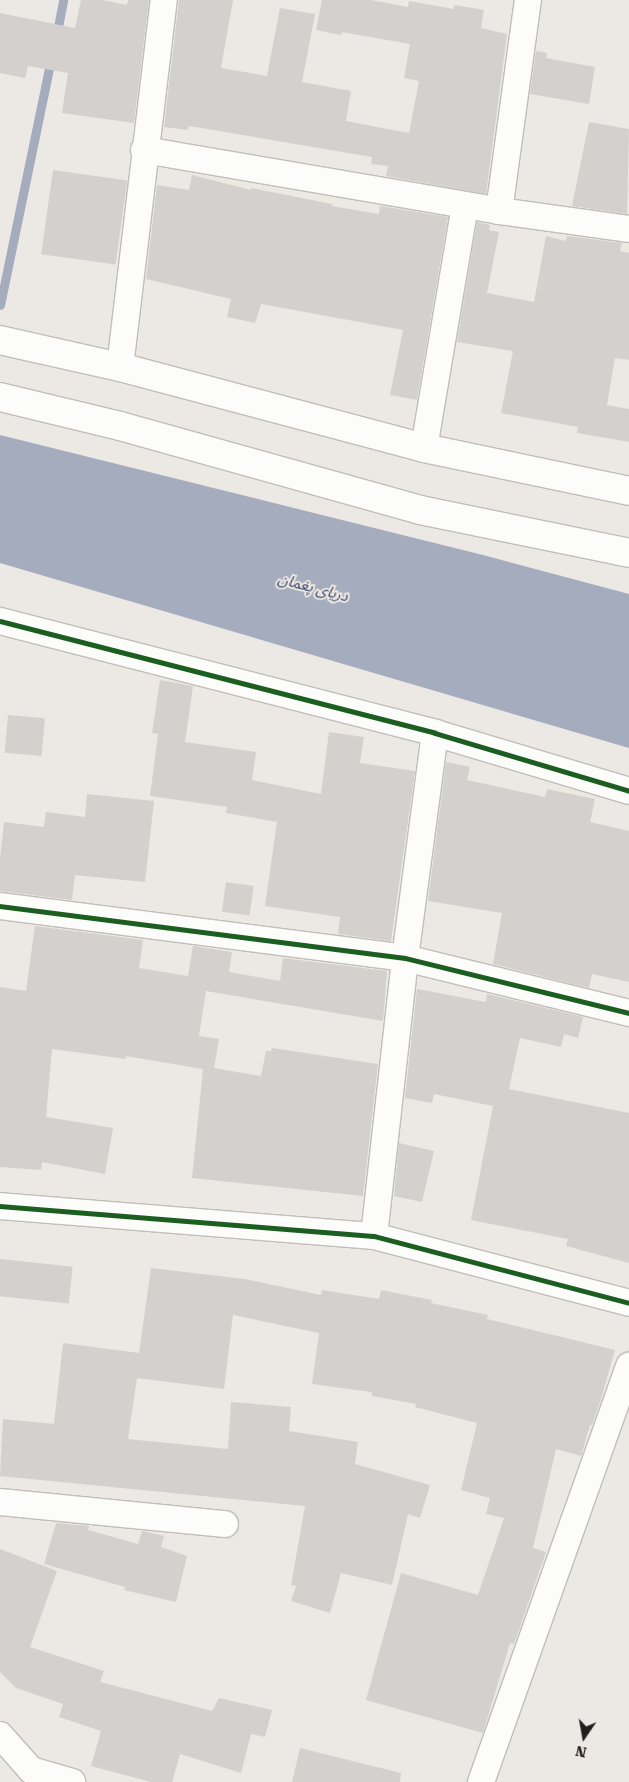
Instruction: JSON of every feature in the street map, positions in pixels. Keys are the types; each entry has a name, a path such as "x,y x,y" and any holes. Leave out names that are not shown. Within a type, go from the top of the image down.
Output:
{"main road":[{"path":"0,340 120,367 424,448 629,491"},
{"path":"0,398 120,426 420,510 629,553"}],"street":[{"path":"120,367 144,150 164,0"},
{"path":"499,211 528,0"},
{"path":"144,150 499,211 629,229"},
{"path":"424,448 465,205"},
{"path":"0,621 436,733 629,791"},
{"path":"374,1236 405,958 436,733"},
{"path":"0,906 405,958 629,1013"},
{"path":"0,1206 374,1236 629,1302"},
{"path":"481,1782 629,1366"},
{"path":"0,1502 225,1524"},
{"path":"0,1735 31,1770 72,1782"}],"water":[{"name":"دریای پغمان","path":"0,435 483,555 629,594 629,748 0,563"}],"building":[{"path":"81,0 102,0 127,5 128,0 149,0 134,123 62,113 68,73 28,66 25,78 0,73 0,13 75,28"},
{"path":"179,0 233,0 221,68 267,76 280,8 315,14 302,82 351,91 346,121 409,133 419,81 404,78 410,44 342,32 341,35 316,30 322,0 371,0 408,7 409,1 454,9 454,5 484,10 481,28 507,34 486,194 386,176 388,166 371,164 372,157 189,126 188,130 164,127"},
{"path":"536,51 547,53 546,58 595,67 589,104 530,94"},
{"path":"589,122 629,129 627,214 572,206"},
{"path":"53,170 127,180 115,265 41,254"},
{"path":"192,175 251,190 251,188 332,204 332,206 379,214 380,206 448,217 417,400 390,395 403,330 261,304 255,323 227,317 231,299 146,279 157,185 189,190"},
{"path":"477,222 490,225 489,230 499,232 487,293 534,302 546,236 566,241 567,236 622,243 620,251 629,253 629,360 615,358 607,405 629,409 629,442 577,433 578,427 501,413 513,351 457,342"},
{"path":"160,680 193,686 185,742 256,752 252,780 321,794 329,732 364,737 360,763 415,771 391,941 338,934 340,917 265,906 277,822 226,813 227,807 150,796 158,734 152,733"},
{"path":"8,715 45,718 42,756 5,753"},
{"path":"446,762 470,767 467,780 545,797 547,789 595,799 590,822 629,831 629,982 592,974 589,988 493,964 502,913 428,901"},
{"path":"87,794 154,801 145,882 75,875 72,900 0,891 0,859 4,822 44,827 46,812 85,817"},
{"path":"226,882 254,886 250,916 222,912"},
{"path":"35,926 143,940 139,968 188,976 193,946 232,952 229,972 280,981 283,958 387,971 383,1021 206,991 199,1036 219,1039 214,1068 261,1076 266,1051 271,1051 272,1048 378,1064 363,1196 192,1178 203,1069 126,1056 126,1059 52,1049 46,1117 113,1128 105,1174 42,1162 41,1170 0,1167 0,987 26,991"},
{"path":"417,989 486,1002 487,994 583,1017 578,1038 564,1034 561,1047 520,1038 509,1089 629,1113 629,1263 566,1246 568,1239 471,1220 493,1106 434,1094 432,1103 405,1098"},
{"path":"399,1143 434,1151 422,1202 394,1196"},
{"path":"0,1259 73,1267 69,1303 0,1296"},
{"path":"151,1268 244,1279 321,1295 322,1290 379,1299 381,1290 432,1300 431,1303 488,1315 487,1319 615,1350 601,1399 592,1425 590,1425 581,1456 556,1449 533,1548 546,1552 514,1644 510,1643 483,1733 366,1700 401,1573 478,1595 504,1518 486,1514 490,1498 461,1490 477,1423 415,1407 416,1404 372,1396 372,1392 312,1384 319,1333 233,1315 224,1389 137,1378 128,1439 228,1449 231,1402 291,1407 289,1431 358,1442 355,1464 430,1485 420,1518 408,1514 392,1585 341,1573 330,1613 291,1601 296,1586 291,1585 305,1506 0,1476 3,1419 54,1424 63,1343 139,1353"},
{"path":"56,1523 89,1526 88,1530 138,1544 142,1531 164,1536 161,1547 187,1556 176,1602 124,1590 125,1587 44,1564"},
{"path":"0,1549 57,1571 30,1647 104,1671 100,1682 212,1711 219,1698 272,1710 265,1737 251,1734 241,1773 180,1754 172,1782 151,1782 91,1766 101,1731 59,1717 63,1704 16,1688 0,1672"},
{"path":"300,1748 401,1773 400,1782 292,1782"}],"waterway":[{"path":"56,37 63,0"},
{"path":"0,305 51,59"}],"cycle path":[{"path":"0,621 435,733 629,791"},
{"path":"0,906 405,958 629,1013"},
{"path":"0,1206 374,1236 629,1303"}]}
